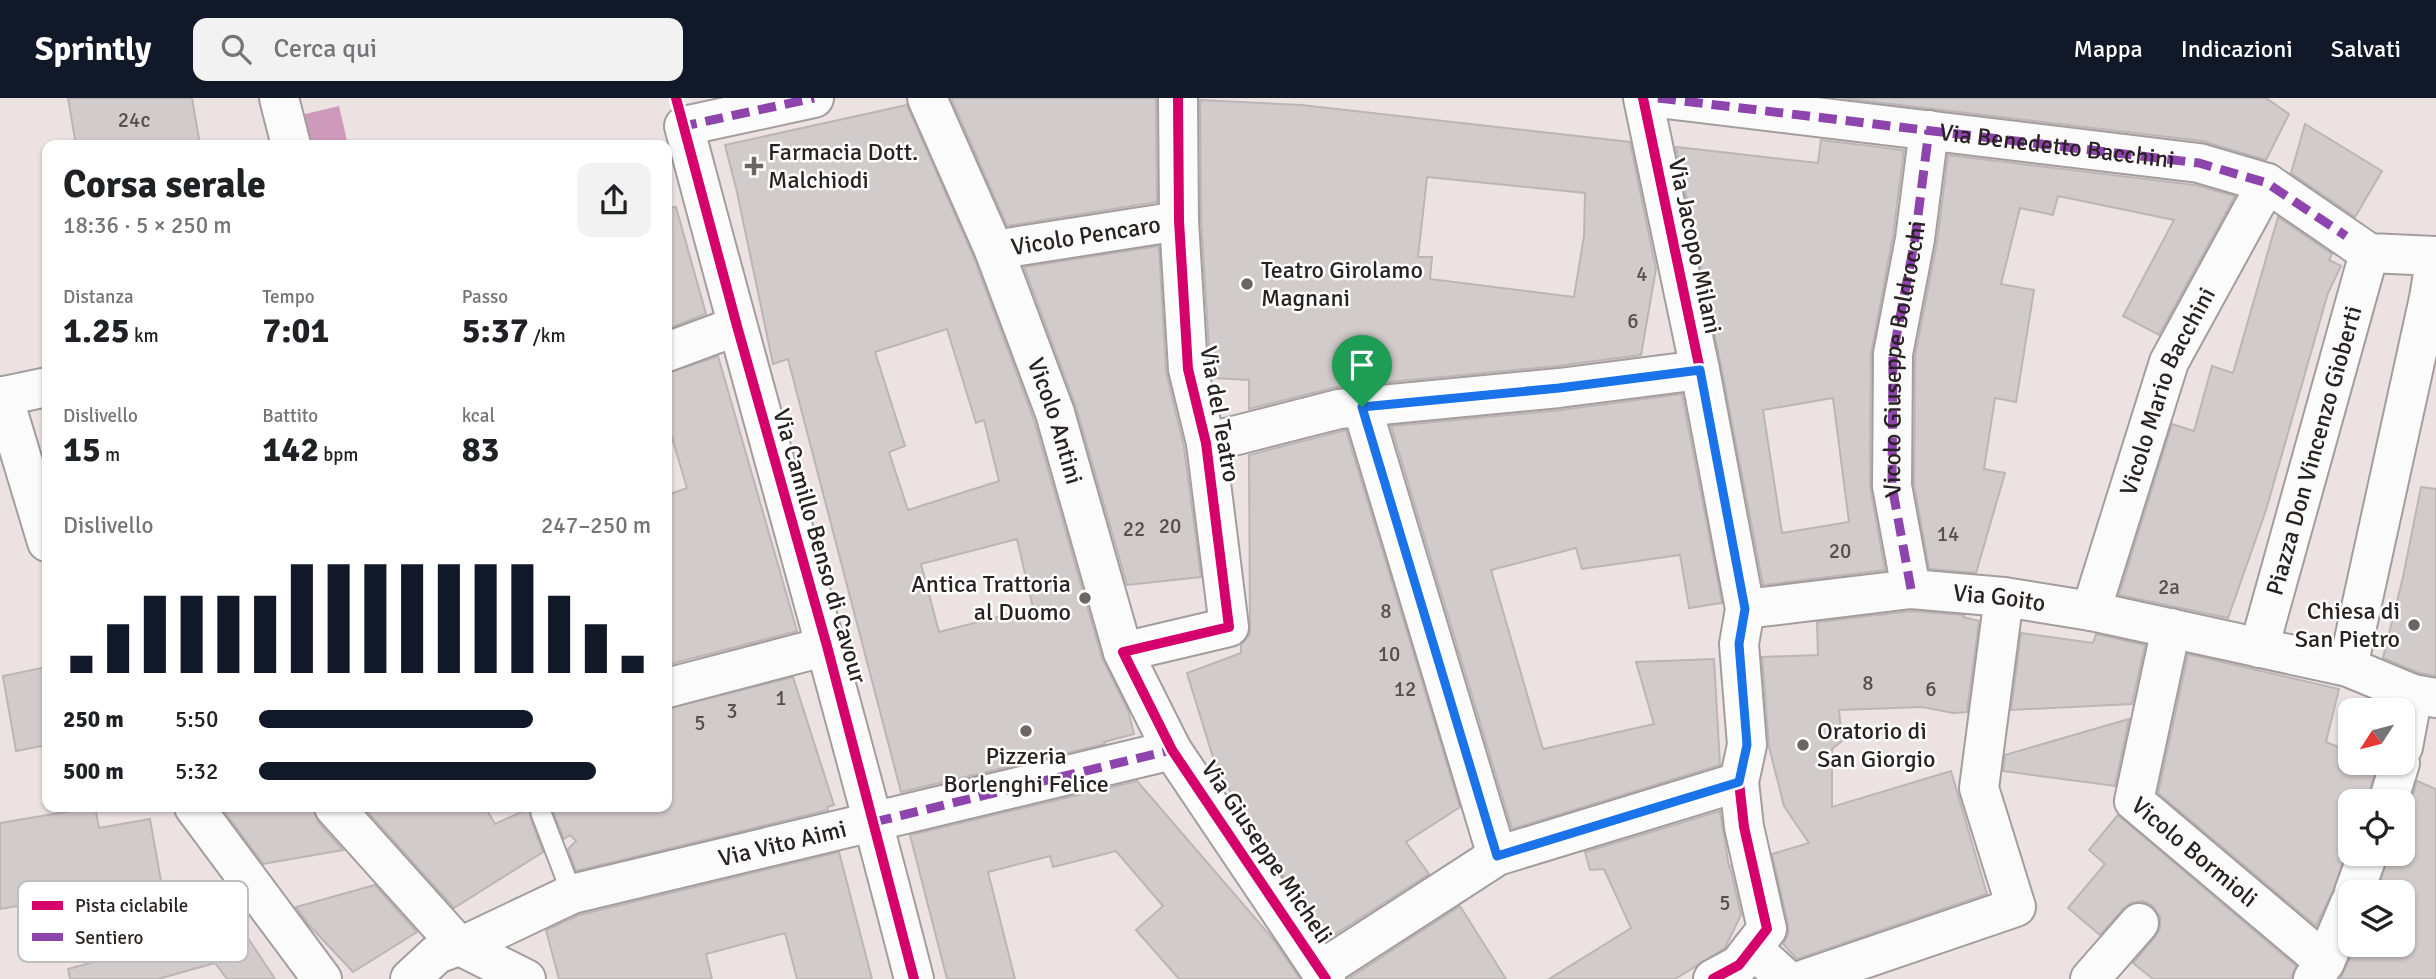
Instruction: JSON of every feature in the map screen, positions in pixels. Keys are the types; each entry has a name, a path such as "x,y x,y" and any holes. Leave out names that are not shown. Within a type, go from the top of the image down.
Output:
{"street":[{"path":"279,98 290,140"},
{"name":"Via Camillo Benso di Cavour","path":"814,98 684,126 827,646 914,979"},
{"name":"Vicolo Antini","path":"927,98 994,250 1055,413 1123,652 1172,750"},
{"name":"Via del Teatro","path":"1123,652 1229,627 1206,443 1188,369 1179,221 1178,98"},
{"name":"Via Jacopo Milani","path":"1643,98 1700,370 1745,609"},
{"name":"Via Benedetto Bacchini","path":"1658,98 2199,163 2267,183 2357,244"},
{"name":"Vicolo Giuseppe Boldrocchi","path":"1911,589 1892,486 1893,354 1915,239 1929,130"},
{"name":"Vicolo Mario Bacchini","path":"2091,611 2169,362 2267,183"},
{"name":"Vicolo Pencaro","path":"994,250 1179,221"},
{"path":"2348,667 2436,256 2357,244"},
{"name":"Piazza Don Vincenzo Gioberti","path":"2259,648 2357,244"},
{"path":"672,350 737,326"},
{"path":"1206,443 1339,409 1559,388 1700,370"},
{"path":"42,388 2,397 42,526"},
{"path":"1362,407 1497,856"},
{"name":"Via Goito","path":"1745,609 1911,589 2004,597 2091,611 2171,628"},
{"path":"1805,979 2016,906 1979,788 2004,597"},
{"path":"1713,979 1739,965 1766,929 1744,827 1739,782 1747,745 1739,644 1745,609"},
{"path":"2171,628 2348,667 2424,696 2415,718"},
{"name":"Vicolo Bormioli","path":"2171,628 2134,801 2319,970"},
{"path":"672,687 827,646"},
{"name":"Via Vito Aimi","path":"410,979 437,954 458,944 475,940 572,894 1172,750"},
{"name":"Via Giuseppe Micheli","path":"1172,750 1324,974"},
{"path":"1324,974 1497,856 1739,782"},
{"path":"198,812 322,979"},
{"path":"339,812 458,944 526,979"},
{"path":"2090,979 2140,922"},
{"path":"2319,970 2338,928"},
{"path":"1752,948 1786,979"}],"lane":[{"path":"541,813 572,894"}],"shaded area":[{"path":"339,106 347,140 307,140 301,115"}],"building":[{"path":"68,98 192,98 199,140 75,140"},
{"path":"951,98 1156,98 1157,202 1007,226"},
{"path":"1841,98 2266,98 2289,114 2266,160 2202,141"},
{"path":"1200,100 1301,105 1630,142 1656,269 1641,355 1557,366 1337,387 1249,409 1249,380 1213,378 1201,220","holes":["1427,177 1585,193 1584,236 1574,297 1430,279 1432,257 1418,257"]},
{"path":"907,105 974,258 1034,420 1102,658 1128,710 1134,734 1104,742 1105,744 901,792 788,359 773,364 725,145","holes":["947,329 976,423 984,420 999,481 908,510 889,452 905,446 875,352","1017,539 1033,608 939,632 921,564"]},
{"path":"2305,124 2382,171 2355,217 2291,173"},
{"path":"1821,140 1904,150 1893,236 1871,354 1870,486 1885,570 1763,585 1676,147 1818,163","holes":["1833,398 1849,522 1782,533 1763,410"]},
{"path":"1948,155 2195,185 2235,196 2159,335 2123,316 2174,220 2058,196 2053,215 2020,208 2001,284 2034,290 2016,402 1995,398 1984,469 2005,473 1976,573 1929,569 1914,484 1915,356 1937,242"},
{"path":"672,207 676,207 706,314 672,327"},
{"path":"2278,217 2332,254 2329,260 2341,266 2328,293 2266,510 2228,618 2119,595 2172,424 2194,431 2212,366 2233,373"},
{"path":"1159,246 1166,371 1184,447 1201,577 1127,585 1076,407 1024,267"},
{"path":"718,356 797,631 672,664 672,493 687,488 672,438 672,371"},
{"path":"1682,394 1722,603 1689,608 1680,555 1582,569 1576,548 1491,570 1543,749 1654,724 1636,662 1714,659 1720,765 1512,829 1391,426 1561,410"},
{"path":"1346,430 1460,807 1406,842 1429,874 1326,940 1255,834 1216,767 1187,673 1241,653 1241,645 1250,634 1249,455"},
{"name":"Chiesa di San Pietro","path":"2421,487 2436,489 2436,676 2419,673 2383,658"},
{"path":"1911,611 1964,615 1963,617 1979,621 1967,712 1953,713 1922,707 1839,710 1842,741 1832,749 1832,807 1951,771 1987,894 1797,959 1783,944 1788,934 1788,924 1772,854 1809,843 1784,806 1769,747 1762,657 1818,655 1817,622"},
{"path":"2021,633 2093,643 2096,634 2145,645 2132,704 2011,710"},
{"path":"2188,654 2339,689 2326,742 2338,747 2338,775 2374,775 2370,789 2338,789 2338,866 2342,866 2316,926 2158,793"},
{"path":"42,668 42,746 16,751 3,676"},
{"path":"793,677 834,805 827,807 828,810 576,871 568,849 576,841 570,835 564,839 553,812 672,812 672,708"},
{"path":"2129,719 2115,786 2003,771 2005,755"},
{"path":"1137,781 1273,939 1300,979 1179,979 1136,930 1163,906 1116,851 1053,867 1050,856 988,872 1015,979 947,979 910,835"},
{"path":"2417,781 2436,789 2436,979 2340,979 2350,957 2415,957 2415,880 2381,880 2385,866 2415,866 2415,789"},
{"path":"1720,811 1729,867 1741,915 1725,948 1675,979 1549,979 1631,928 1604,869 1590,870 1585,852"},
{"path":"65,812 96,812 99,828 150,819 161,881 18,881 18,906 0,909 0,823"},
{"path":"225,812 315,812 318,822 343,850 263,864"},
{"path":"368,812 488,812 495,824 521,812 530,812 543,852 454,908"},
{"path":"2118,815 2296,966 2291,979 2153,979 2133,963 2160,928 2160,917 2153,906 2143,901 2131,903 2100,935 2068,908 2105,864 2089,850"},
{"path":"839,852 872,979 797,979 785,933 706,954 712,979 559,979 546,930 579,915"},
{"path":"375,885 417,932 353,972 296,907"},
{"path":"1460,906 1506,979 1348,979"},
{"path":"248,938 275,979 227,979 215,963 158,979 70,979 68,969 94,962 248,962"}],"marked path":[{"path":"685,131 684,126 814,98"},
{"path":"1658,98 2199,163 2267,183 2346,236"},
{"path":"1911,589 1892,486 1893,354 1915,239 1929,130"},
{"path":"874,822 1172,750"}],"cycle path":[{"path":"676,98 827,646 914,979"},
{"path":"1178,98 1179,221 1188,369 1206,443 1229,627 1123,652 1172,750 1326,979"},
{"path":"1643,98 1700,370 1745,609 1739,644 1747,745 1739,782 1744,827 1767,929 1739,965 1713,979"}],"place":[{"name":"Farmacia Dott. Malchiodi","path":"754,166"},
{"name":"Teatro Girolamo Magnani","path":"1247,284"},
{"name":"Antica Trattoria al Duomo","path":"1085,598"},
{"name":"Chiesa di San Pietro","path":"2414,625"},
{"name":"Pizzeria Borlenghi Felice","path":"1026,731"},
{"name":"Oratorio di San Giorgio","path":"1803,745"}],"route":[{"path":"1700,370 1745,609 1739,644 1747,745 1739,782 1497,856 1362,407 1559,388 1700,370"}]}
